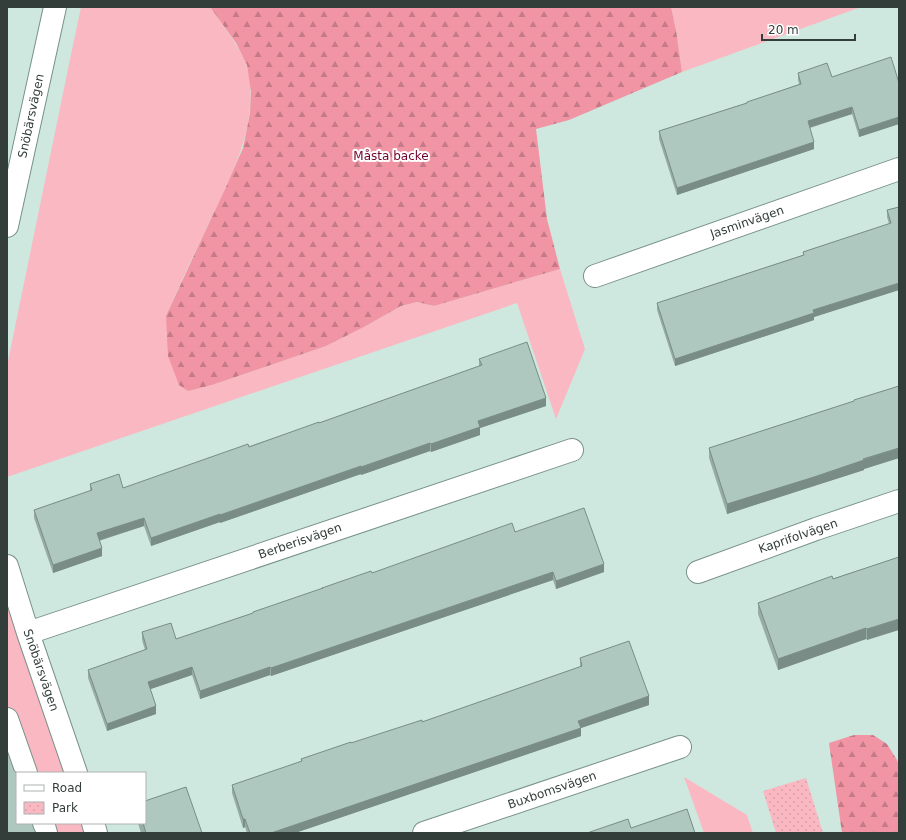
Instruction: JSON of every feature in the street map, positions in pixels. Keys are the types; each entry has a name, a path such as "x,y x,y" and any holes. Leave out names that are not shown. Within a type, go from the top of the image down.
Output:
{"street":[{"name":"Snöbärsvägen","path":"7,226 55,7"},
{"name":"Jasminvägen","path":"595,276 899,169"},
{"name":"Berberisvägen","path":"28,633 572,450"},
{"name":"Kaprifolvägen","path":"698,572 816,529 899,502"},
{"name":"Snöbärsvägen","path":"7,566 28,633 76,772"},
{"path":"7,719 26,772"},
{"name":"Buxbomsvägen","path":"424,833 680,747"}],"green space":[{"path":"81,7 210,7 235,43 247,66 250,88 250,110 240,154 166,316 187,391 212,385 326,346 401,306 417,302 434,306 560,269 585,349 556,419 517,303 7,477 7,366"},
{"name":"Måsta backe","path":"210,7 671,7 682,72 569,120 536,129 547,219 560,269 434,306 417,302 401,306 326,346 212,385 188,391 179,385 168,356 166,316 243,148 250,113 251,92 247,65 236,43"},
{"path":"671,7 861,7 682,72"},
{"path":"7,584 68,772 16,772 16,824 84,824 87,833 7,833"},
{"path":"854,735 873,735 887,744 897,760 899,766 899,833 842,833 829,743"},
{"path":"684,777 747,815 753,833 704,833"},
{"path":"806,778 823,833 776,833 763,791"}],"building":[{"path":"891,57 899,83 899,117 859,130 852,107 808,121 814,142 677,188 659,131 801,84 798,73 827,63 832,77"},
{"path":"899,207 899,283 813,310 814,313 675,359 657,303 804,255 803,252 891,223 887,210"},
{"path":"527,342 546,398 478,421 480,427 151,538 144,518 97,533 102,548 53,565 34,510 92,490 90,484 119,474 123,488 248,444 249,447 482,365 479,359"},
{"path":"899,386 899,448 863,459 864,460 814,477 727,504 709,448"},
{"path":"584,508 604,564 556,581 553,572 200,691 192,667 148,682 156,706 107,724 88,670 147,649 142,632 171,623 176,639 371,571 372,573 512,523 515,532"},
{"path":"899,557 899,619 867,629 866,628 778,659 758,603 832,576 833,579"},
{"path":"629,641 649,696 578,721 581,728 271,833 250,833 245,819 243,819 232,785 302,761 301,759 351,742 422,720 422,722 582,666 580,658"},
{"path":"7,750 16,773 16,824 32,824 36,833 7,833"},
{"path":"186,787 202,833 146,833 143,824 146,824 146,801"},
{"path":"687,809 695,833 587,833 628,819 631,828"}]}
